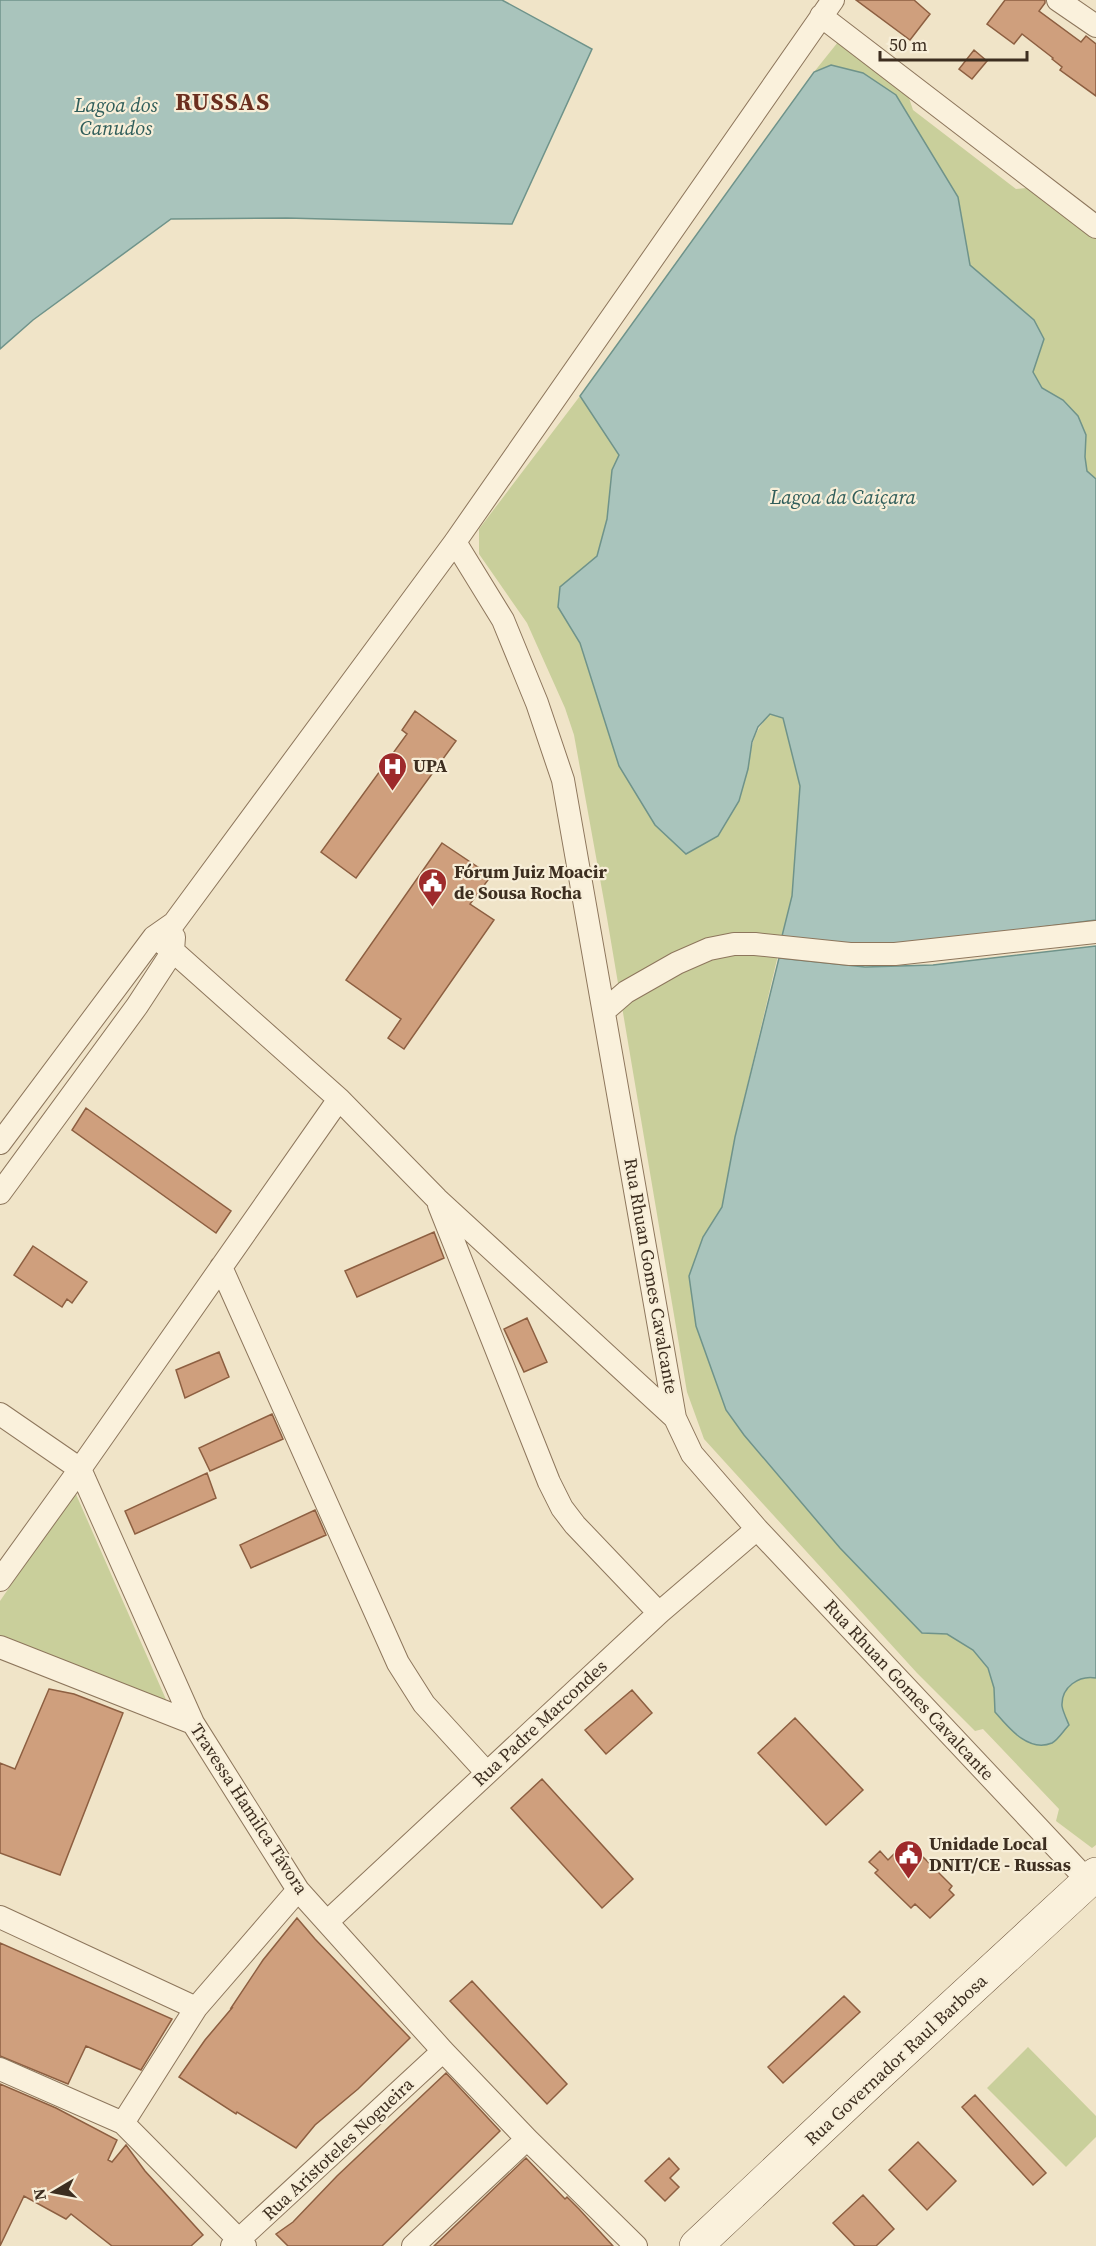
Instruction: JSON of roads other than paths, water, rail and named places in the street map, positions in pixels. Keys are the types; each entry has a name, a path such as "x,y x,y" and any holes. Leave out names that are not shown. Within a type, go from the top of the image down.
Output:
{"street":[{"path":"1058,0 1096,26"},
{"path":"0,1143 154,937 174,923 455,542 827,8 1096,227"},
{"name":"Rua Rhuan Gomes Cavalcante","path":"455,542 503,620 537,703 563,780 675,1418 692,1454 757,1529 1092,1878"},
{"path":"0,1193 113,1040 173,951 174,923"},
{"path":"604,1011 626,992 677,963 709,949 734,944 755,944 850,954 896,954 1096,932"},
{"path":"154,937 173,951 339,1099 437,1200 675,1418"},
{"path":"0,1580 339,1099"},
{"path":"437,1200 549,1482 562,1508 575,1525 659,1613"},
{"path":"221,1267 398,1663 424,1704 487,1773"},
{"path":"0,1414 80,1469"},
{"name":"Travessa Hamilca Távora","path":"80,1469 193,1723 298,1890 443,2051 527,2139 636,2246"},
{"name":"Rua Padre Marcondes","path":"327,1922 659,1613 757,1529"},
{"path":"0,1647 193,1723"},
{"name":"Rua Governador Raul Barbosa","path":"696,2246 1092,1878"},
{"path":"123,2123 196,2008 298,1890"},
{"path":"0,1917 196,2008"},
{"name":"Rua Aristoteles Nogueira","path":"239,2244 443,2051"},
{"path":"0,2069 123,2123 239,2244"},
{"path":"413,2246 527,2139"}],"water":[{"name":"Lagoa dos Canudos","path":"0,0 502,0 592,49 512,224 287,218 171,219 33,320 0,349"},
{"name":"Lagoa da Caiçara","path":"831,65 863,73 896,95 958,197 970,265 1034,320 1044,339 1033,372 1042,388 1063,400 1078,416 1086,435 1087,471 1096,479 1096,920 896,946 781,940 792,896 800,786 783,718 770,714 758,727 752,742 748,769 739,801 718,836 686,854 655,825 619,766 580,643 558,607 560,587 597,556 607,519 612,470 619,455 580,396 814,72"},
{"path":"1096,946 1096,1678 1083,1678 1072,1684 1064,1693 1062,1706 1069,1725 1054,1742 1043,1745 1027,1742 1019,1737 995,1712 994,1688 988,1668 973,1650 947,1634 922,1633 840,1548 744,1435 726,1410 696,1326 689,1276 703,1237 722,1207 735,1137 779,958 865,967 933,965"}],"place":[{"name":"UPA","path":"392,792"},
{"name":"Fórum Juiz Moacir de Sousa Rocha","path":"433,908"},
{"name":"Unidade Local DNIT/CE - Russas","path":"908,1880"}],"district":[{"name":"RUSSAS","path":"223,102"}]}
